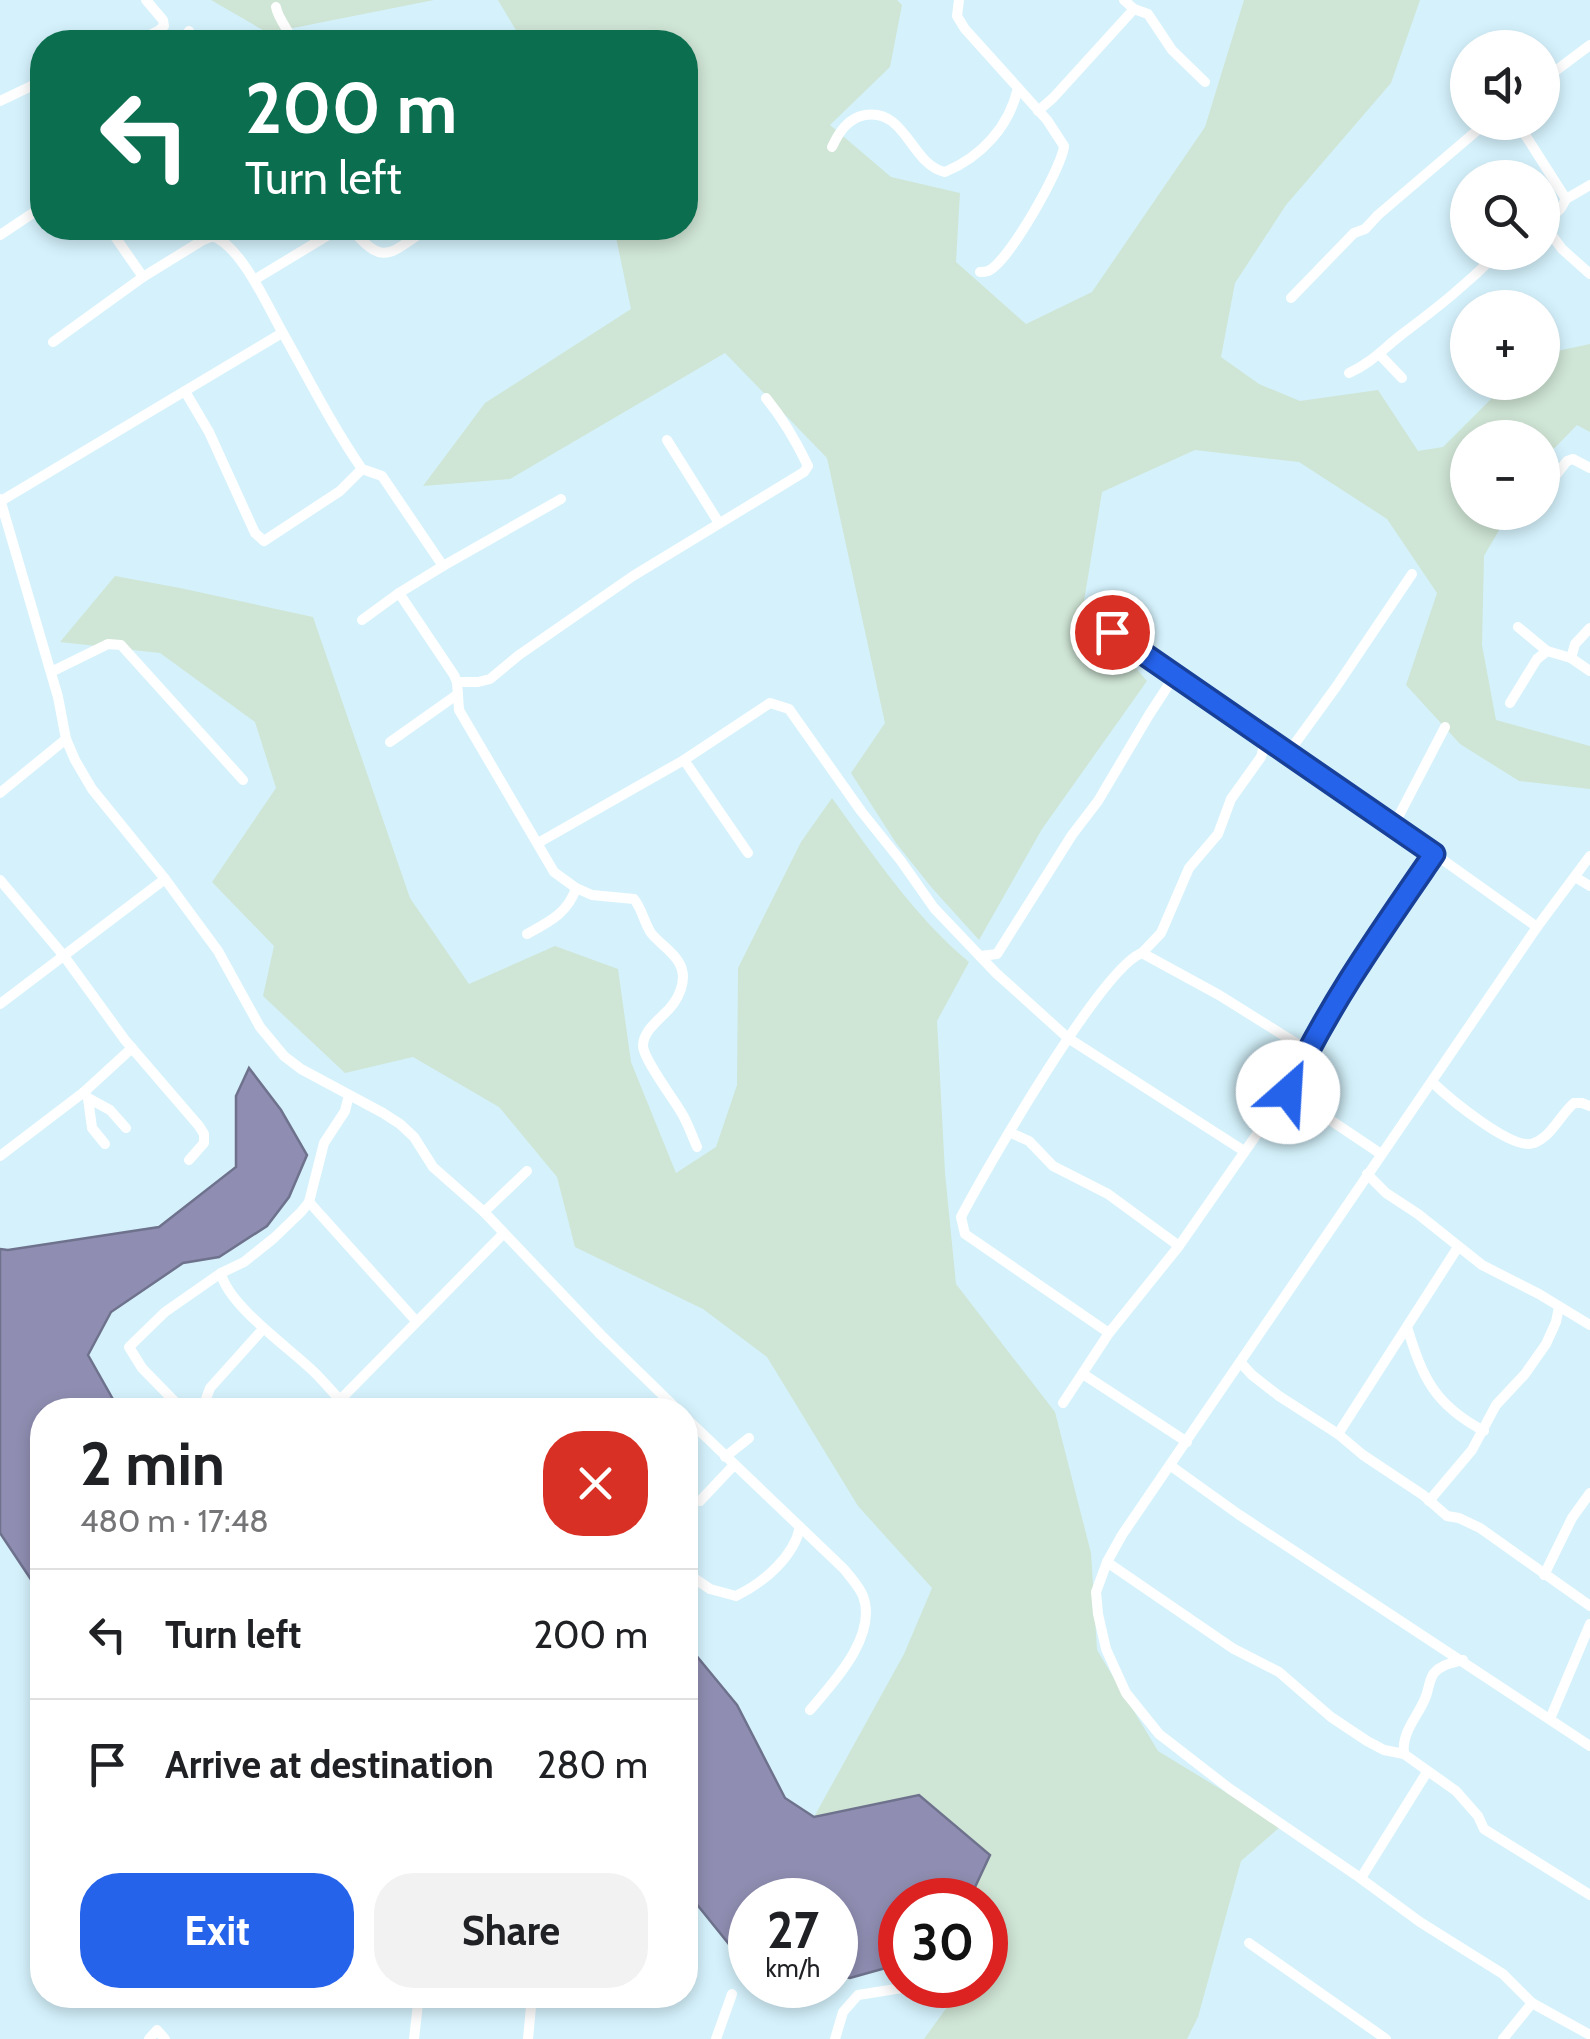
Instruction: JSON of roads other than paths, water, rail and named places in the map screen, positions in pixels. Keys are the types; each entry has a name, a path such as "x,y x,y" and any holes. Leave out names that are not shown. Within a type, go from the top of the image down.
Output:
{"street":[{"path":"146,0 163,20 160,30"},
{"path":"959,0 958,16 966,29 1062,141 1064,152 1026,226 993,268 980,272"},
{"path":"1124,0 1148,14 1172,50 1205,82"},
{"path":"276,7 288,30"},
{"path":"1038,111 1134,9"},
{"path":"1560,68 1590,45"},
{"path":"0,101 30,87"},
{"path":"832,146 842,128 854,119 882,116 897,126 930,167 947,171 962,164 995,135 1014,107 1018,88"},
{"path":"1291,298 1354,233 1365,229 1465,140"},
{"path":"1528,140 1566,199"},
{"path":"1560,206 1590,184"},
{"path":"0,234 30,215"},
{"path":"117,240 143,277"},
{"path":"53,342 143,277 206,240"},
{"path":"222,240 254,280 362,469 382,476 443,566"},
{"path":"254,280 320,240"},
{"path":"362,240 376,252 390,252 410,240"},
{"path":"1560,246 1590,274"},
{"path":"1350,373 1369,364 1480,270"},
{"path":"282,333 0,500 5,536 51,672 66,739 92,790 218,952 260,1028 284,1056 400,1124 414,1137 433,1167 484,1212 666,1398"},
{"path":"1379,354 1402,378"},
{"path":"186,393 209,432 255,532 264,541 340,491 362,469"},
{"path":"390,742 458,688 490,678 633,576 804,472 808,466 785,420 766,398"},
{"path":"668,440 718,523"},
{"path":"1560,470 1573,459 1590,468"},
{"path":"362,620 443,566 560,499"},
{"path":"1288,752 1412,574"},
{"path":"399,593 458,688 459,710 554,872 576,888 602,898 634,898 655,938 678,960 683,974 680,994 650,1028 642,1044 660,1082 683,1114 697,1147"},
{"path":"1518,627 1547,651 1572,658 1590,671"},
{"path":"1572,658 1575,644 1590,628"},
{"path":"1112,632 1537,926"},
{"path":"51,672 108,644 121,644 244,780"},
{"path":"1510,703 1537,659 1547,651"},
{"path":"980,956 997,954 1175,675"},
{"path":"538,842 684,760 770,703 789,708 934,908 980,956 1068,1038 1244,1150"},
{"path":"1394,825 1446,727"},
{"path":"1109,1332 965,1234 961,1217 1068,1038 1119,970 1161,934 1189,868 1218,834 1232,800 1261,756 1266,738"},
{"path":"0,793 66,739"},
{"path":"684,760 748,853"},
{"path":"1063,1403 1109,1332 1179,1246 1288,1092 1307,1050 1370,947 1434,854"},
{"path":"1590,856 1537,926 1366,1174 1122,1535 1096,1592 1106,1649 1126,1693 1160,1734 1230,1789 1420,1922 1503,1974 1532,2004 1590,2035"},
{"path":"1576,877 1590,886"},
{"path":"0,1004 165,879"},
{"path":"0,880 204,1134 204,1144 189,1160"},
{"path":"527,934 562,913 576,888"},
{"path":"1142,953 1307,1050"},
{"path":"0,1156 86,1095 132,1048"},
{"path":"1432,1082 1487,1126 1521,1144 1528,1145 1548,1134 1574,1103 1590,1106"},
{"path":"1288,1092 1381,1154"},
{"path":"171,1398 142,1368 129,1347 165,1312 244,1262 274,1238 309,1202 320,1154 345,1111 348,1094"},
{"path":"86,1095 110,1110 126,1128"},
{"path":"86,1095 92,1128 105,1144"},
{"path":"1010,1132 1029,1141 1053,1166 1108,1194 1179,1246"},
{"path":"484,1212 527,1171"},
{"path":"1366,1174 1482,1265 1590,1325"},
{"path":"309,1202 416,1321"},
{"path":"342,1398 504,1234"},
{"path":"1338,1434 1458,1247"},
{"path":"222,1273 226,1286 263,1329 308,1366 338,1398"},
{"path":"1428,1501 1472,1450 1496,1405 1546,1344 1559,1307"},
{"path":"1407,1328 1418,1361 1436,1394 1459,1418 1484,1431"},
{"path":"206,1398 210,1388 263,1329"},
{"path":"1241,1363 1279,1396 1338,1434 1446,1516 1480,1528 1590,1606"},
{"path":"1083,1374 1187,1442"},
{"path":"698,1430 844,1569 860,1590 866,1609 855,1652 810,1710"},
{"path":"700,1501 749,1438"},
{"path":"1170,1466 1590,1746"},
{"path":"1544,1575 1572,1518 1590,1493"},
{"path":"698,1581 710,1590 736,1596 789,1553 800,1527"},
{"path":"1107,1562 1234,1650 1279,1672 1331,1716 1378,1748 1404,1754 1456,1790 1484,1829 1590,1896"},
{"path":"1550,1719 1590,1624"},
{"path":"1404,1754 1408,1731 1426,1698 1431,1678 1447,1664 1463,1660"},
{"path":"1361,1878 1427,1772"},
{"path":"1249,1943 1386,2039"},
{"path":"834,2039 842,2012 858,1995 878,1992"},
{"path":"1503,2039 1532,2004"},
{"path":"716,2039 728,2005"},
{"path":"414,2039 418,2008"},
{"path":"528,2039 532,2008"},
{"path":"148,2039 157,2030 165,2039"}],"water":[{"path":"249,1068 281,1110 307,1155 289,1197 267,1226 219,1257 183,1263 111,1312 88,1355 112,1398 30,1398 30,1578 0,1533 0,1249 159,1227 236,1167 236,1096"},
{"path":"698,1658 737,1705 785,1798 814,1817 919,1795 990,1855 979,1878 878,1878 878,1970 858,1976 858,1878 728,1878 728,1943 698,1906"}]}
